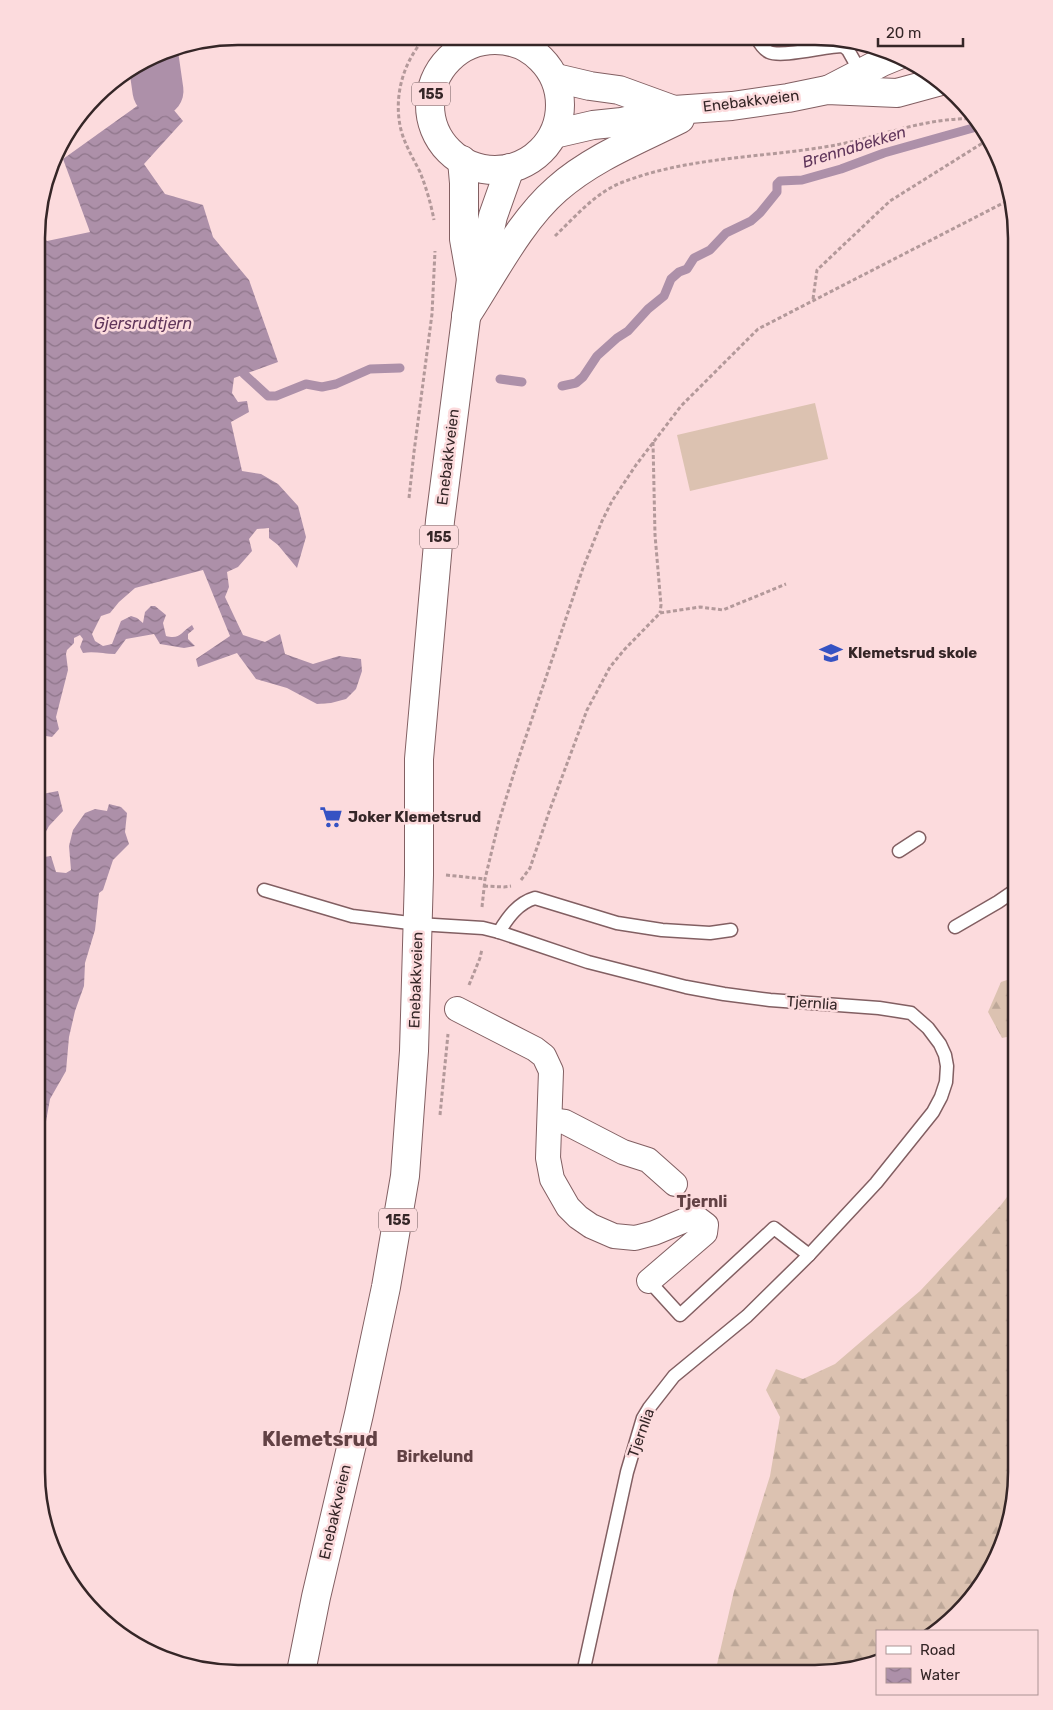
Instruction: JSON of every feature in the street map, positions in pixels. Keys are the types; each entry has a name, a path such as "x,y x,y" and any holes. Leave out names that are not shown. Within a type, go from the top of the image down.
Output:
{"main road":[{"name":"155","path":"470,45 450,57 440,69 433,87 429,107 434,130 446,147 462,160 486,169 510,168 536,156 554,134 560,120 560,92 556,78 531,45"},
{"name":"Enebakkveien","path":"827,90 888,60"},
{"name":"Enebakkveien","path":"556,78 619,90 687,109"},
{"name":"Enebakkveien","path":"554,134 593,125 622,122 687,109 788,98 827,90 897,93 931,84"},
{"path":"466,316 522,228 556,189 580,171 687,109"},
{"name":"Enebakkveien","path":"462,160 464,239 471,279"},
{"name":"Enebakkveien","path":"302,1665 386,1287 406,1176 414,1051 418,924 419,758 440,521 471,279 487,243 510,168"}],"street":[{"path":"457,1009 535,1049 544,1056 551,1071 548,1158 552,1179 568,1207 578,1217 591,1226 614,1236 635,1238 654,1233 688,1219 698,1219 706,1225 704,1233 650,1281"},
{"path":"550,1120 564,1122 622,1152 648,1160 675,1184"}],"lane":[{"path":"760,45 770,53 783,54 838,47"},
{"path":"845,48 861,73"},
{"path":"899,851 919,838"},
{"name":"Tjernlia","path":"264,890 352,916 418,924 482,928 588,962 686,988 770,1000 891,1009 912,1013 920,1019 940,1044 945,1055 947,1066 946,1082 934,1112 876,1183 809,1255 741,1321 674,1376 643,1418 628,1472 585,1665"},
{"path":"956,927 1008,895"},
{"path":"499,932 507,919 521,904 535,898 617,923 662,930 710,933 732,930"},
{"path":"650,1281 680,1315 774,1228 809,1255"}],"path":[{"path":"419,45 412,54 404,71 398,109 401,130 426,188 434,218 434,228"},
{"path":"550,238 556,235 581,210 601,195 621,183 645,175 705,162 837,145 923,123 967,119"},
{"path":"813,300 817,270 890,201 983,143"},
{"path":"482,928 484,886 494,839 518,760 583,568 612,501 653,442 681,406 758,329 1004,202"},
{"path":"410,498 432,314 436,248"},
{"path":"484,886 510,886 522,879 530,868 587,710 599,686 610,667 624,650 660,613 661,605 654,535 653,442"},
{"path":"660,613 700,607 723,610 786,584"},
{"path":"448,875 485,879"}],"green space":[{"path":"815,403 828,459 690,491 677,435"},
{"path":"1008,980 1008,1037 1002,1038 988,1012 1001,982"},
{"path":"1008,1196 1008,1485 998,1534 988,1558 976,1579 952,1609 926,1630 876,1630 876,1655 828,1665 717,1665 734,1591 770,1476 780,1417 766,1390 776,1369 803,1379 835,1364 920,1291"}],"water":[{"name":"Gjersrudtjern","path":"158,91 183,121 144,164 165,194 203,205 213,237 249,280 278,362 234,378 232,393 238,402 247,401 249,412 231,422 242,471 261,474 278,484 298,506 306,537 297,568 278,545 269,538 269,528 257,529 249,539 252,551 238,567 227,572 229,587 225,597 243,635 265,642 280,634 285,654 313,664 339,656 361,659 362,671 356,689 346,699 317,704 287,688 256,679 237,653 198,667 196,659 230,636 203,570 135,588 110,613 101,616 92,634 95,641 103,646 112,644 121,621 131,616 143,623 145,612 151,606 155,606 166,615 163,623 166,636 174,637 180,635 192,625 194,629 188,634 188,639 195,646 184,648 160,644 154,634 126,639 115,654 83,653 80,647 83,639 80,635 74,638 74,643 67,650 66,654 68,670 56,717 59,729 52,737 45,736 45,239 47,241 90,232 63,159"},
{"path":"58,791 63,811 49,826 45,833 45,793"},
{"path":"109,804 121,807 127,813 125,832 129,844 113,860 103,890 99,893 95,930 85,963 84,986 75,1011 69,1037 66,1071 50,1099 45,1127 45,857 51,856 56,872 66,873 71,870 69,846 73,830 85,813 95,809 107,811"}],"waterway":[{"path":"154,64 158,91"},
{"name":"Brennabekken","path":"562,386 576,383 583,377 597,356 628,331 648,309 664,296 671,279 679,272 687,269 694,258 710,250 726,233 751,221 760,213 777,192 777,184 780,181 802,180 841,169 884,153 973,128"},
{"path":"244,374 268,396 276,396 306,384 322,387 336,384 370,369 400,368"},
{"path":"500,379 522,382"}],"place":[{"name":"Klemetsrud skole","path":"831,653"},
{"name":"Joker Klemetsrud","path":"331,817"}],"district":[{"name":"Tjernli","path":"702,1201"},
{"name":"Klemetsrud","path":"320,1439"},
{"name":"Birkelund","path":"435,1456"}]}
